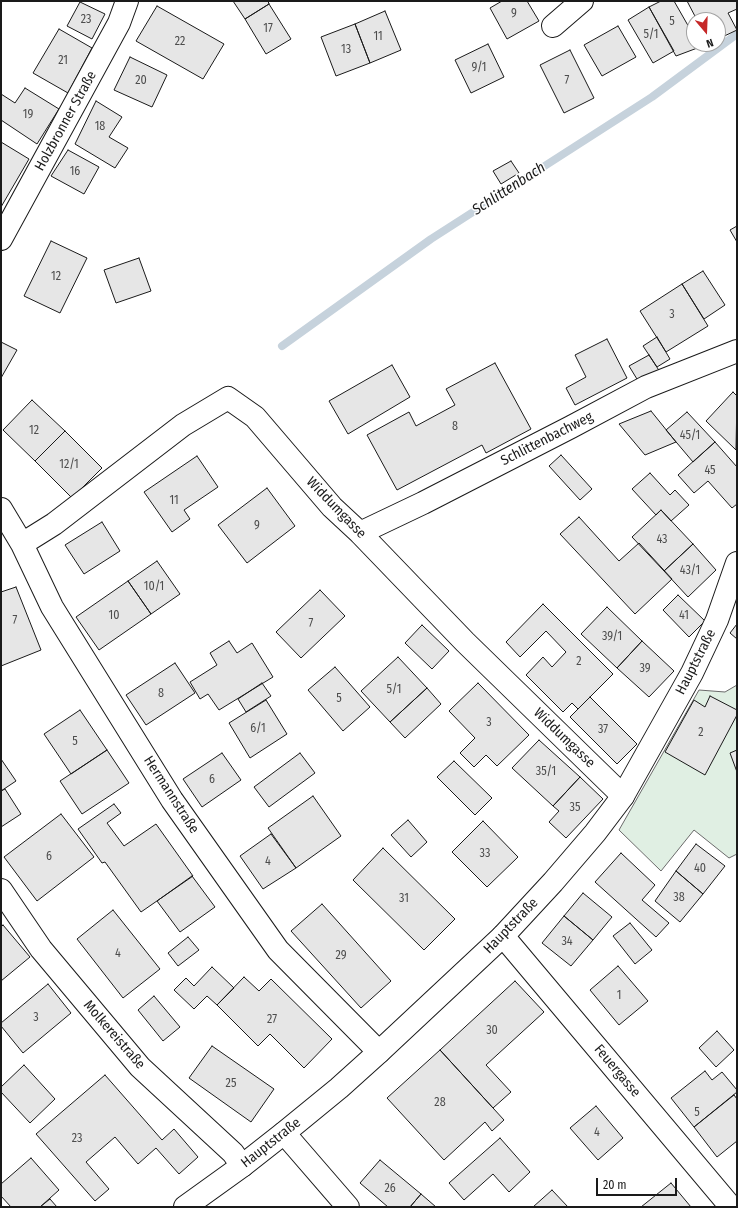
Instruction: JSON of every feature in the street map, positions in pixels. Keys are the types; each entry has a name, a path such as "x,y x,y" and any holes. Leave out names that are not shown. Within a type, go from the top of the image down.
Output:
{"street":[{"name":"Holzbronner Straße","path":"1,239 119,23 128,1"},
{"path":"553,26 582,1"},
{"name":"Schlittenbachweg","path":"360,533 423,503 646,387 737,351"},
{"name":"Widdumgasse","path":"22,544 54,524 183,425 228,398 255,417 332,507 360,533 465,642 623,796"},
{"name":"Hermannstraße","path":"1,509 22,544 52,607 172,800 278,950 379,1052"},
{"name":"Hauptstraße","path":"185,1207 242,1166 284,1133 339,1088 379,1052 503,936 581,849 623,796 692,673 717,620 737,563"},
{"name":"Molkereistraße","path":"1,890 41,950 140,1067 233,1153 242,1166"},
{"name":"Feuergasse","path":"503,936 731,1207"},
{"path":"284,1133 348,1207"}],"green space":[{"path":"737,685 737,854 729,858 694,830 661,871 619,830 699,690 725,692"}],"building":[{"path":"233,1 268,1 269,4 245,19"},
{"path":"502,1 527,1 539,21 507,39 490,8"},
{"path":"661,1 674,1 686,22 687,52 676,56 649,7"},
{"path":"687,1 737,1 737,9 728,13 737,30 726,35 726,12 693,12"},
{"path":"80,2 105,14 92,39 67,26"},
{"path":"269,4 291,39 266,54 245,19"},
{"path":"157,6 224,44 203,79 136,41"},
{"path":"649,7 674,51 653,63 628,20"},
{"path":"385,11 401,50 370,63 355,24"},
{"path":"355,24 370,63 336,76 321,37"},
{"path":"618,26 636,57 602,76 584,45"},
{"path":"59,29 92,48 68,93 33,73"},
{"path":"488,44 504,77 471,93 455,60"},
{"path":"570,50 594,98 564,113 540,65"},
{"path":"130,57 167,75 152,107 114,90"},
{"path":"25,88 59,109 37,144 1,120 1,94 15,103"},
{"path":"96,101 122,117 109,137 128,148 115,168 75,144"},
{"path":"1,142 29,159 1,207"},
{"path":"68,150 99,167 84,194 51,176"},
{"path":"511,161 519,173 501,184 493,171"},
{"path":"737,226 737,242 730,230"},
{"path":"51,241 87,258 60,313 24,296"},
{"path":"139,258 151,291 116,303 104,270"},
{"path":"703,271 725,305 704,319 682,284"},
{"path":"682,284 708,326 666,352 640,311"},
{"path":"657,337 670,359 657,367 643,346"},
{"path":"607,339 627,378 575,405 566,388 586,377 575,355"},
{"path":"1,342 17,350 1,378"},
{"path":"649,355 660,372 640,384 629,366"},
{"path":"495,363 531,429 486,453 482,445 397,490 367,435 409,412 416,426 455,405 446,389"},
{"path":"392,365 410,397 348,434 329,401"},
{"path":"733,392 737,396 736,450 706,421"},
{"path":"32,400 65,431 35,461 3,430"},
{"path":"651,411 676,442 645,455 619,424"},
{"path":"687,412 715,442 693,462 666,430"},
{"path":"65,431 102,468 72,498 35,461"},
{"path":"715,442 737,467 737,504 732,508 708,481 694,493 678,475"},
{"path":"561,455 592,489 580,500 549,466"},
{"path":"197,456 218,487 184,510 190,519 172,532 144,492"},
{"path":"650,473 670,495 675,490 689,505 671,521 661,510 656,515 632,489"},
{"path":"267,488 295,526 247,563 218,525"},
{"path":"661,510 693,544 664,571 632,537"},
{"path":"579,517 619,561 639,543 672,579 635,614 560,534"},
{"path":"102,522 120,551 84,574 65,545"},
{"path":"693,544 716,570 688,597 664,571"},
{"path":"157,561 180,594 151,614 128,581"},
{"path":"128,581 151,614 99,650 76,617"},
{"path":"16,587 41,650 1,666 1,592"},
{"path":"320,590 345,616 301,658 276,632"},
{"path":"678,595 705,621 689,637 663,610"},
{"path":"543,604 613,674 578,709 572,703 563,712 526,675 543,657 552,667 566,652 546,631 520,657 506,642"},
{"path":"607,607 642,641 617,668 581,634"},
{"path":"737,624 737,639 730,633"},
{"path":"422,625 449,651 432,669 405,643"},
{"path":"229,641 237,653 252,643 273,677 219,710 208,694 200,699 190,682 217,665 210,653"},
{"path":"642,641 674,671 649,697 617,668"},
{"path":"398,657 427,688 390,722 361,691"},
{"path":"175,663 195,693 146,725 126,695"},
{"path":"335,667 370,707 343,731 308,690"},
{"path":"262,683 271,696 246,712 238,699"},
{"path":"478,683 529,735 497,766 486,755 474,767 460,753 475,738 449,711"},
{"path":"427,688 441,704 405,738 390,722"},
{"path":"710,696 737,710 737,715 705,775 665,752 694,700 705,707"},
{"path":"590,697 637,744 617,764 570,717"},
{"path":"266,700 287,734 250,758 229,723"},
{"path":"80,710 107,750 71,774 44,734"},
{"path":"539,740 580,777 553,806 512,768"},
{"path":"107,750 129,783 82,814 60,781"},
{"path":"737,750 737,772 730,753"},
{"path":"222,753 241,780 202,807 183,779"},
{"path":"300,753 315,773 269,807 254,787"},
{"path":"1,759 16,781 1,791"},
{"path":"454,761 492,798 475,815 437,777"},
{"path":"580,777 603,799 566,838 549,822 559,811 553,806"},
{"path":"5,789 21,814 1,827 1,791"},
{"path":"313,796 341,836 296,868 268,828"},
{"path":"114,804 121,813 107,823 124,846 156,824 193,876 141,912 105,862 102,863 78,829"},
{"path":"61,814 94,857 37,901 4,857"},
{"path":"408,820 427,842 411,857 391,835"},
{"path":"483,821 518,857 487,887 452,852"},
{"path":"271,834 296,868 263,889 240,856"},
{"path":"696,844 725,866 703,894 676,871"},
{"path":"383,848 455,919 424,950 353,880"},
{"path":"621,853 655,885 642,900 669,923 656,937 595,882"},
{"path":"676,871 703,894 680,922 655,901"},
{"path":"192,876 215,907 180,932 157,901"},
{"path":"583,893 612,917 593,940 564,916"},
{"path":"322,904 391,981 361,1008 291,931"},
{"path":"113,910 160,969 123,998 77,939"},
{"path":"564,916 593,940 571,966 542,943"},
{"path":"630,923 652,950 635,964 613,936"},
{"path":"3,925 30,957 1,981 1,927"},
{"path":"188,937 199,950 178,966 168,953"},
{"path":"618,966 648,1001 619,1025 590,990"},
{"path":"212,967 234,988 217,1005 207,996 194,1009 174,990 186,978 194,986"},
{"path":"244,977 259,991 271,979 332,1039 304,1068 270,1034 258,1046 217,1005"},
{"path":"515,981 544,1012 486,1065 511,1092 493,1108 440,1050"},
{"path":"48,984 71,1013 23,1053 1,1026 1,1023"},
{"path":"154,996 180,1027 163,1041 138,1010"},
{"path":"717,1031 734,1050 716,1067 699,1048"},
{"path":"212,1046 274,1089 251,1122 189,1078"},
{"path":"440,1050 504,1120 492,1131 485,1122 444,1160 387,1098"},
{"path":"24,1065 55,1099 30,1123 1,1092 1,1087"},
{"path":"705,1071 712,1080 722,1072 737,1092 694,1127 671,1098"},
{"path":"105,1075 162,1140 174,1129 198,1157 179,1174 156,1148 138,1164 115,1137 86,1162 109,1189 95,1201 36,1134"},
{"path":"734,1095 737,1099 737,1141 717,1157 694,1127"},
{"path":"596,1106 623,1138 598,1160 570,1128"},
{"path":"500,1138 530,1172 509,1192 493,1174 464,1200 449,1183"},
{"path":"31,1158 59,1190 40,1207 11,1207 1,1196 1,1184"},
{"path":"380,1160 421,1194 410,1207 388,1207 360,1183"},
{"path":"671,1183 691,1207 641,1207"},
{"path":"552,1190 568,1207 533,1207"},
{"path":"421,1194 436,1207 410,1207"},
{"path":"50,1199 57,1207 40,1207"}],"waterway":[{"name":"Schlittenbach","path":"282,346 431,239 652,97 737,34"}]}
